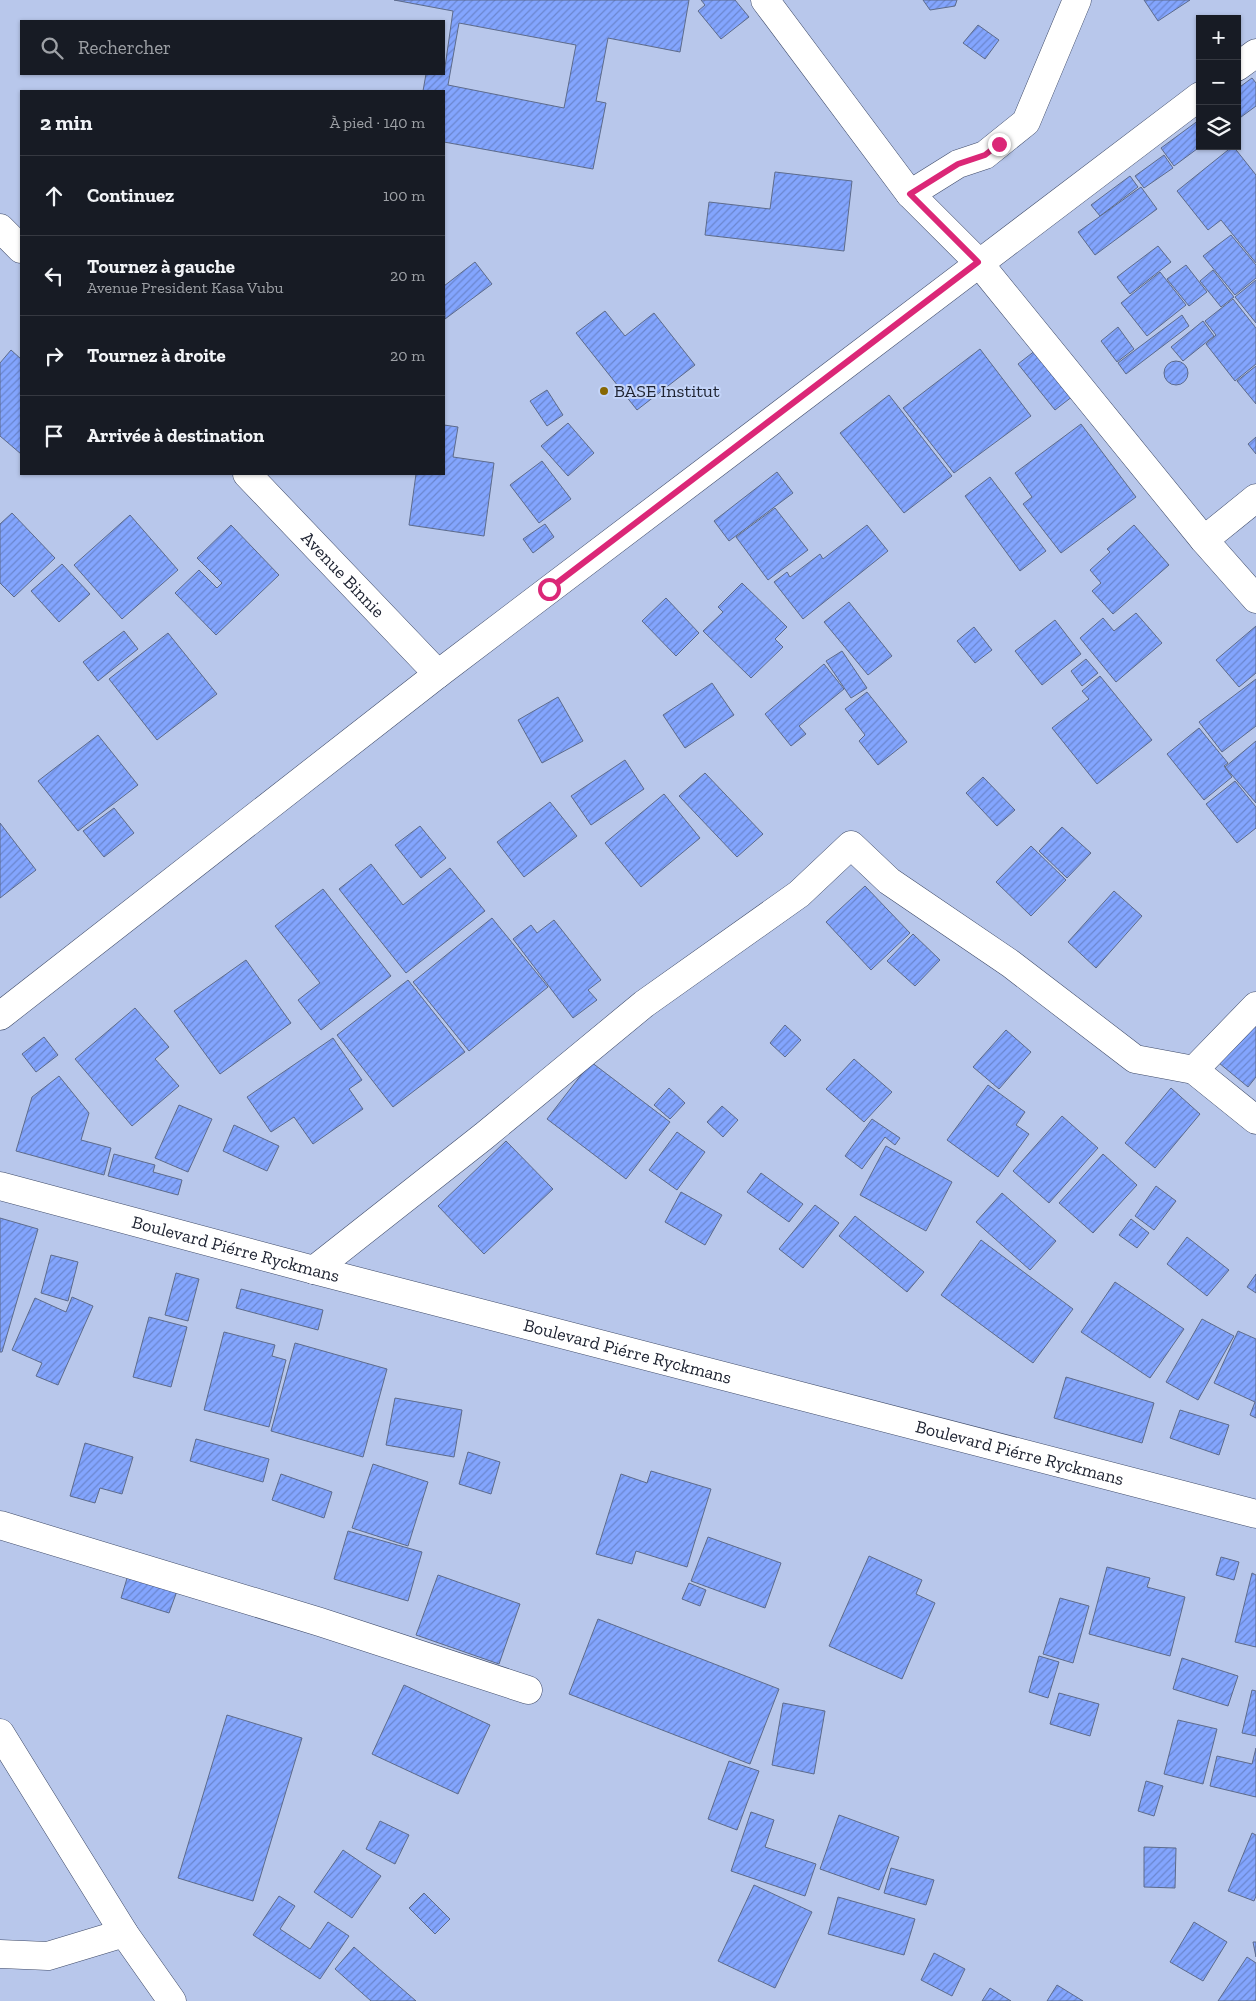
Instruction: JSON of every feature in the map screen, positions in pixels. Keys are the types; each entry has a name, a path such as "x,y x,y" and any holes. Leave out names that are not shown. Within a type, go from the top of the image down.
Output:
{"street":[{"path":"765,0 910,194 978,262 1204,540 1256,599"},
{"path":"910,194 958,164 985,155 1026,122 1077,0"},
{"path":"1241,65 1256,53"},
{"path":"0,1016 438,674 978,262 1196,99"},
{"path":"0,228 20,247"},
{"name":"Avenue Binnie","path":"248,475 438,674"},
{"path":"1204,540 1256,498"},
{"path":"314,1270 484,1136 644,1004 798,894 851,845 889,881 1011,964 1135,1059 1194,1070 1256,1120"},
{"path":"1194,1070 1256,1006"},
{"name":"Boulevard Piérre Ryckmans","path":"0,1186 314,1270 1256,1514"},
{"path":"0,1525 320,1622 528,1690"},
{"path":"0,1733 124,1933 172,2001"},
{"path":"0,1954 48,1956 124,1933"}],"building":[{"path":"394,0 689,0 680,52 608,38 596,101 606,103 593,169 445,142 445,90 423,90 426,75 445,75 453,11","holes":["459,23 576,45 564,108 448,85"]},
{"path":"701,0 735,0 749,17 721,39 698,11 705,5"},
{"path":"923,0 957,0 955,6 930,10"},
{"path":"1144,0 1190,0 1158,21"},
{"path":"978,25 999,40 985,59 963,43"},
{"path":"1252,78 1256,83 1256,106 1241,117 1241,105 1241,86"},
{"path":"1196,122 1196,150 1174,166 1161,148"},
{"path":"1228,150 1236,150 1256,175 1256,263 1221,220 1208,230 1177,191"},
{"path":"1164,155 1173,168 1144,188 1135,176"},
{"path":"775,172 852,181 844,251 705,235 709,202 770,209"},
{"path":"1130,176 1138,187 1100,216 1091,205"},
{"path":"1141,187 1157,209 1095,255 1078,232"},
{"path":"1231,235 1256,265 1256,278 1235,295 1203,256"},
{"path":"1158,246 1171,262 1130,294 1117,277"},
{"path":"475,262 492,284 445,319 445,285"},
{"path":"1186,265 1207,292 1189,306 1167,279"},
{"path":"1213,270 1234,297 1221,307 1200,281"},
{"path":"1160,272 1186,305 1147,336 1121,303"},
{"path":"1256,280 1256,323 1235,297"},
{"path":"1233,299 1256,328 1256,364 1235,381 1206,344 1216,335 1205,321"},
{"path":"605,311 625,336 654,313 695,365 637,410 576,333"},
{"path":"1182,315 1189,326 1126,374 1118,363"},
{"path":"1203,321 1214,336 1183,361 1171,347"},
{"path":"1118,327 1134,349 1117,362 1101,341"},
{"path":"980,349 1031,416 954,473 903,408"},
{"path":"11,350 20,358 20,453 0,436 0,363"},
{"path":"1036,350 1073,396 1055,410 1018,364"},
{"path":"1176,361 1181,362 1187,368 1187,378 1181,384 1176,385 1171,384 1165,378 1164,373 1165,368 1171,362"},
{"path":"1256,366 1256,404 1237,381"},
{"path":"547,390 563,415 547,426 530,401"},
{"path":"889,395 952,476 904,513 840,433"},
{"path":"568,423 594,453 568,476 541,446"},
{"path":"1081,424 1136,497 1061,553 1023,504 1032,497 1015,473"},
{"path":"445,425 458,427 453,457 494,463 484,536 409,525 416,475 445,475"},
{"path":"1256,437 1256,454 1248,444"},
{"path":"542,461 571,499 539,523 510,485"},
{"path":"777,472 793,493 729,541 714,521"},
{"path":"990,477 1046,551 1020,571 965,496"},
{"path":"775,508 808,550 768,580 736,537"},
{"path":"12,513 55,558 14,597 0,583 0,524"},
{"path":"130,515 178,570 122,619 74,565"},
{"path":"545,524 554,537 533,553 523,539"},
{"path":"231,525 279,575 216,635 175,593 199,570 217,588 222,583 197,558"},
{"path":"867,525 888,551 803,619 774,582 787,572 790,577 820,554 823,559"},
{"path":"1134,525 1169,565 1113,614 1092,591 1101,583 1090,570 1110,552 1107,549"},
{"path":"62,564 90,594 59,622 31,591"},
{"path":"742,583 787,627 775,639 783,647 751,678 703,631 723,612 718,607"},
{"path":"666,598 699,633 676,656 642,621"},
{"path":"849,602 892,656 868,675 824,622"},
{"path":"1136,613 1162,643 1116,682 1080,638 1103,618 1114,631"},
{"path":"1055,620 1081,654 1042,685 1015,651"},
{"path":"1256,626 1256,673 1239,687 1216,660"},
{"path":"974,627 992,650 975,663 957,641"},
{"path":"124,631 138,649 98,681 83,662"},
{"path":"168,633 217,694 157,740 109,679"},
{"path":"842,651 867,688 851,698 826,661"},
{"path":"1086,659 1098,673 1082,686 1071,671"},
{"path":"824,664 844,689 799,726 806,734 791,746 765,714"},
{"path":"1100,676 1152,740 1097,784 1052,728 1089,699 1082,691"},
{"path":"1256,679 1256,726 1222,752 1199,722"},
{"path":"712,683 734,715 685,748 663,715"},
{"path":"867,692 907,742 878,765 859,741 865,735 845,709"},
{"path":"558,697 583,741 542,763 518,720"},
{"path":"1199,728 1228,763 1224,766 1232,777 1204,800 1167,754"},
{"path":"98,735 138,785 78,831 38,781"},
{"path":"1256,741 1256,803 1225,767"},
{"path":"625,760 644,789 591,825 571,796"},
{"path":"705,773 763,834 737,857 679,796"},
{"path":"983,777 1015,810 997,826 966,793"},
{"path":"1235,781 1256,807 1256,828 1237,843 1206,804"},
{"path":"664,794 700,838 641,887 605,843"},
{"path":"550,802 577,836 524,877 497,842"},
{"path":"114,808 134,833 104,857 83,831"},
{"path":"0,823 36,870 0,898"},
{"path":"420,826 446,858 421,878 395,845"},
{"path":"1062,827 1091,853 1067,878 1039,851"},
{"path":"1031,846 1066,880 1031,916 996,882"},
{"path":"371,864 403,905 450,868 485,911 406,973 339,889"},
{"path":"865,886 910,933 871,970 826,922"},
{"path":"323,889 391,976 321,1030 298,1000 320,983 275,926"},
{"path":"1114,891 1142,916 1096,968 1068,942"},
{"path":"492,918 548,987 469,1051 413,982"},
{"path":"554,920 601,980 588,990 597,1000 573,1018 513,939 531,925 537,933"},
{"path":"913,934 940,960 915,986 887,961"},
{"path":"246,960 291,1023 220,1074 174,1011"},
{"path":"408,980 465,1052 393,1107 337,1035"},
{"path":"135,1008 169,1047 155,1059 179,1086 132,1126 75,1059"},
{"path":"1256,1024 1256,1077 1248,1087 1219,1063"},
{"path":"785,1025 801,1040 785,1057 770,1043"},
{"path":"1006,1030 1031,1052 999,1089 973,1067"},
{"path":"44,1037 58,1055 36,1072 22,1054"},
{"path":"333,1038 362,1080 349,1089 363,1109 313,1144 294,1117 271,1132 247,1097"},
{"path":"854,1059 892,1092 864,1122 826,1089"},
{"path":"591,1062 670,1122 626,1179 547,1119"},
{"path":"59,1076 89,1113 81,1140 111,1148 104,1175 16,1151 32,1097"},
{"path":"988,1085 1025,1112 1016,1125 1029,1134 998,1177 947,1140"},
{"path":"669,1088 685,1103 670,1119 654,1105"},
{"path":"1171,1088 1200,1114 1155,1168 1125,1143"},
{"path":"179,1105 212,1119 188,1172 155,1158"},
{"path":"722,1106 738,1120 723,1137 707,1122"},
{"path":"1062,1116 1098,1148 1049,1203 1013,1171"},
{"path":"872,1119 900,1138 895,1145 885,1137 862,1169 845,1156"},
{"path":"234,1125 279,1146 267,1171 223,1151"},
{"path":"677,1132 705,1152 677,1190 649,1170"},
{"path":"506,1141 553,1189 484,1254 438,1206"},
{"path":"886,1146 952,1182 926,1231 860,1195"},
{"path":"114,1154 155,1165 153,1172 182,1180 178,1195 108,1176"},
{"path":"1103,1154 1137,1185 1093,1233 1059,1203"},
{"path":"761,1173 803,1204 789,1222 747,1192"},
{"path":"1156,1186 1176,1201 1154,1230 1135,1216"},
{"path":"681,1192 722,1215 705,1245 665,1222"},
{"path":"1002,1193 1056,1241 1030,1270 976,1222"},
{"path":"815,1205 839,1223 803,1268 779,1249"},
{"path":"855,1216 924,1272 907,1292 839,1236"},
{"path":"0,1218 38,1229 2,1352 0,1352"},
{"path":"1131,1219 1149,1233 1137,1248 1119,1235"},
{"path":"1187,1237 1229,1270 1207,1296 1167,1264"},
{"path":"981,1240 1073,1309 1033,1363 941,1295"},
{"path":"51,1255 78,1262 68,1301 41,1293"},
{"path":"176,1273 199,1279 188,1321 165,1315"},
{"path":"1256,1274 1256,1293 1247,1287"},
{"path":"1115,1282 1184,1329 1150,1378 1081,1332"},
{"path":"241,1289 323,1310 318,1330 236,1308"},
{"path":"72,1297 93,1306 58,1385 36,1376 42,1363 12,1350 35,1298 66,1312"},
{"path":"149,1317 187,1327 171,1387 133,1377"},
{"path":"1202,1319 1234,1336 1198,1400 1166,1382"},
{"path":"1238,1331 1256,1339 1256,1418 1250,1415 1255,1402 1214,1383"},
{"path":"224,1332 275,1345 272,1356 286,1360 269,1427 204,1410"},
{"path":"295,1343 387,1369 363,1457 271,1431"},
{"path":"1066,1377 1154,1403 1142,1443 1054,1418"},
{"path":"395,1398 462,1410 454,1457 386,1445"},
{"path":"1180,1410 1229,1425 1219,1455 1170,1438"},
{"path":"196,1439 269,1459 263,1482 190,1461"},
{"path":"85,1443 133,1457 122,1494 100,1488 95,1503 70,1496"},
{"path":"468,1452 500,1462 491,1494 459,1484"},
{"path":"373,1464 428,1482 408,1546 352,1528"},
{"path":"651,1471 711,1489 687,1567 636,1551 632,1564 596,1554 621,1474 647,1483"},
{"path":"281,1474 332,1492 324,1518 272,1500"},
{"path":"348,1531 422,1552 408,1601 334,1579"},
{"path":"708,1537 781,1563 765,1608 691,1581"},
{"path":"869,1556 922,1580 916,1594 935,1603 902,1679 829,1646"},
{"path":"1221,1557 1239,1562 1234,1580 1216,1575"},
{"path":"1107,1567 1150,1578 1147,1587 1185,1597 1170,1656 1089,1634"},
{"path":"1252,1573 1256,1575 1256,1647 1235,1642"},
{"path":"128,1575 177,1591 169,1613 121,1598"},
{"path":"438,1575 520,1604 499,1664 416,1635"},
{"path":"689,1583 706,1590 700,1606 682,1599"},
{"path":"1060,1598 1089,1606 1073,1663 1043,1654"},
{"path":"598,1619 779,1689 750,1764 569,1694"},
{"path":"1039,1656 1059,1662 1048,1698 1029,1692"},
{"path":"1182,1658 1238,1676 1228,1706 1173,1689"},
{"path":"404,1685 490,1725 458,1794 372,1754"},
{"path":"1252,1690 1256,1691 1256,1736 1242,1733"},
{"path":"1059,1693 1099,1704 1090,1736 1050,1724"},
{"path":"783,1703 825,1711 814,1774 772,1765"},
{"path":"227,1715 302,1738 253,1901 178,1878"},
{"path":"1178,1720 1217,1729 1203,1784 1164,1774"},
{"path":"1256,1748 1256,1797 1210,1786 1217,1756 1252,1764"},
{"path":"729,1761 759,1771 737,1830 708,1819"},
{"path":"1146,1781 1163,1786 1154,1816 1138,1811"},
{"path":"751,1812 774,1820 765,1847 816,1864 805,1896 731,1871"},
{"path":"839,1815 899,1837 879,1890 820,1869"},
{"path":"380,1821 409,1835 395,1864 366,1849"},
{"path":"1252,1833 1256,1835 1256,1896 1254,1901 1228,1891"},
{"path":"1144,1847 1176,1848 1175,1888 1144,1887"},
{"path":"343,1850 381,1876 352,1918 314,1892"},
{"path":"891,1868 934,1880 926,1905 884,1893"},
{"path":"754,1885 812,1912 775,1988 718,1961"},
{"path":"424,1893 450,1919 435,1934 409,1908"},
{"path":"279,1896 295,1906 280,1929 310,1949 328,1922 349,1936 320,1979 253,1935"},
{"path":"838,1897 915,1919 904,1955 828,1934"},
{"path":"1194,1922 1227,1942 1203,1981 1170,1962"},
{"path":"1253,1942 1256,1942 1256,1957"},
{"path":"354,1947 416,2001 371,2001 335,1969"},
{"path":"934,1953 965,1969 952,1996 921,1980"},
{"path":"1247,1957 1256,1963 1256,2001 1218,2001"},
{"path":"1057,1985 1083,2001 1047,2001"},
{"path":"990,1988 1011,2001 982,2001"}],"place":[{"name":"BASE Institut","path":"604,391"}],"route":[{"path":"549,589 978,262 910,194 958,164 985,155 999,144"}]}
